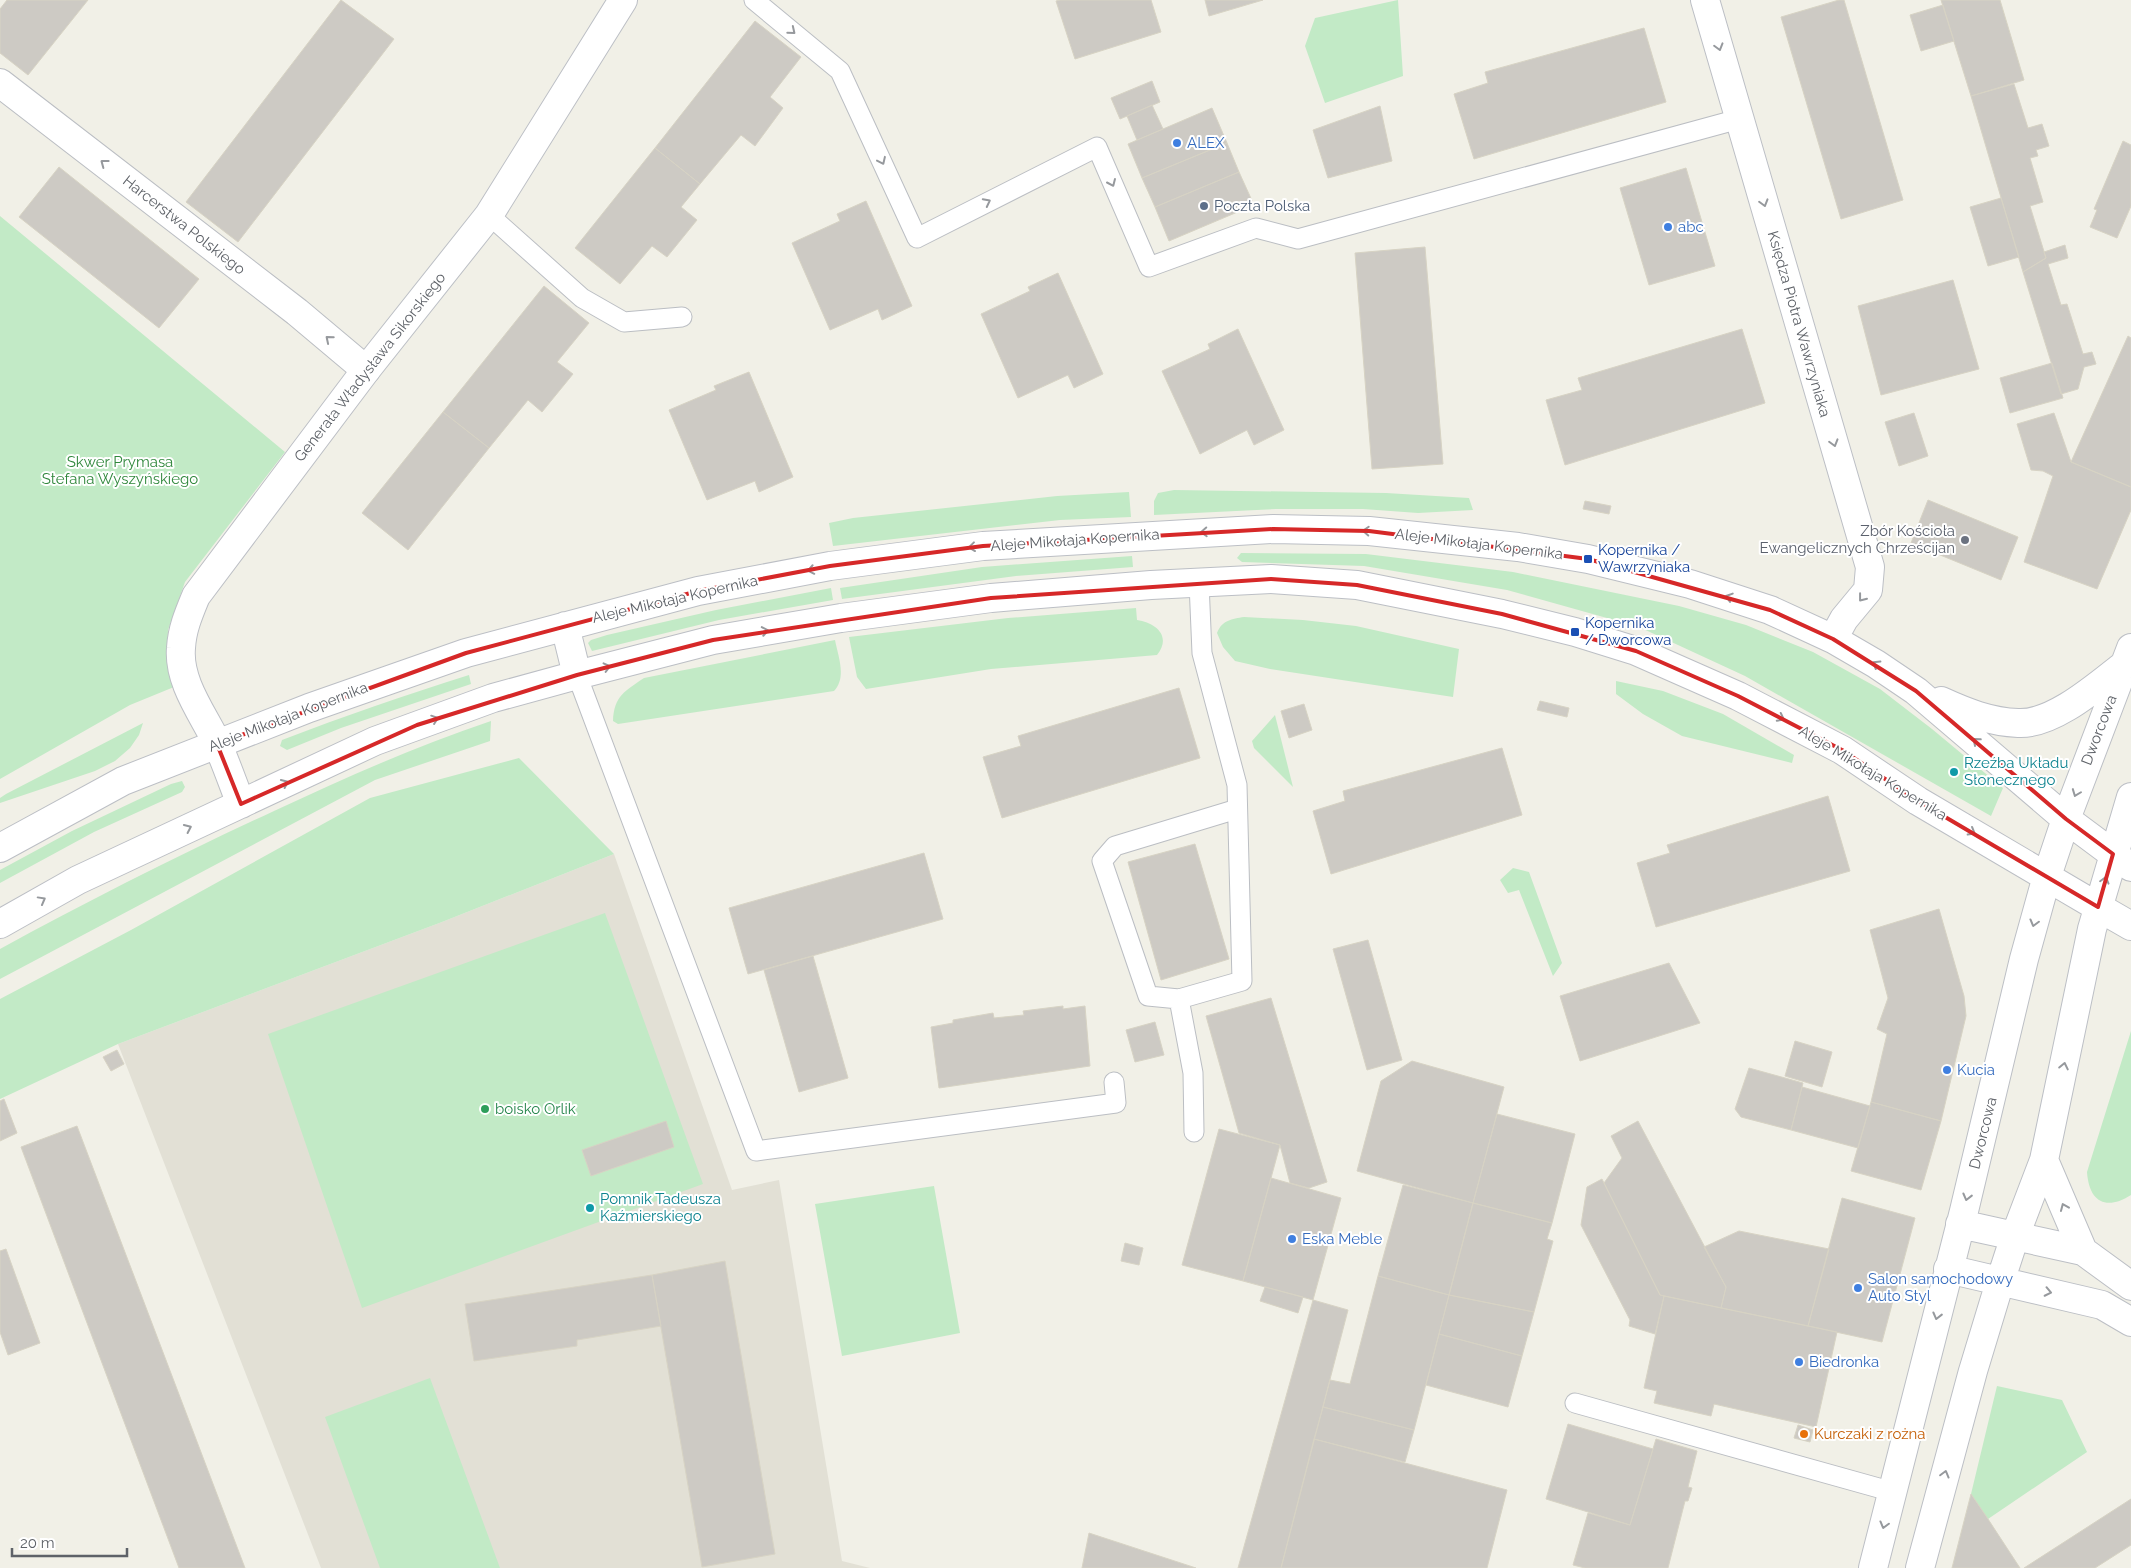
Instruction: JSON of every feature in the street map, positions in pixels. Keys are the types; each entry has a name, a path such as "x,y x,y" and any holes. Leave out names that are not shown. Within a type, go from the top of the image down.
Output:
{"street":[{"name":"Generała Władysława Sikorskiego","path":"241,804 217,744 191,694 182,671 180,648 185,623 196,596 366,370 489,215 623,0"},
{"name":"Księdza Piotra Wawrzyniaka","path":"1706,0 1870,567 1868,590 1844,619 1833,639"},
{"name":"Harcerstwa Polskiego","path":"0,83 297,312 366,370"},
{"name":"Aleje Mikołaja Kopernika","path":"0,848 123,781 309,708 466,653 698,591 830,566 983,546 1273,529 1369,530 1518,547 1588,559 1690,584 1770,610 1833,639 1876,664 1916,691 2066,819 2122,861"},
{"name":"Aleje Mikołaja Kopernika","path":"0,924 78,880 375,742 416,725 493,698 577,675 713,640 841,618 990,598 1271,579 1357,586 1502,614 1575,632 1636,651 1738,696 1842,750 1918,801 2131,926"},
{"path":"565,626 577,675"},
{"path":"1916,691 1968,713 1993,720 2019,724 2038,720 2074,704 2127,657"},
{"name":"Dworcowa","path":"1873,1568 1960,1224 2024,959 2047,876 2066,819 2127,657"},
{"path":"1920,1568 1973,1372 2000,1282 2044,1160 2098,907 2122,861 2131,797"},
{"path":"2044,1160 2083,1251"},
{"path":"1960,1224 2083,1251 2131,1286"},
{"path":"1948,1269 2102,1305 2131,1322"}],"lane":[{"path":"754,0 840,71 917,238 1097,147 1149,267 1256,228 1298,239 1739,119"},
{"path":"489,215 582,298 624,322 682,317"},
{"path":"1199,583 1202,653 1237,785 1238,809 1242,982 1179,999 1148,996 1102,861 1115,846 1238,809"},
{"path":"577,675 756,1151 1116,1103 1114,1082"},
{"path":"1179,999 1193,1073 1194,1132"},
{"path":"1574,1403 1893,1492"}],"highlighted area":[{"path":"1273,529 1369,531 1588,559 1770,610 1833,639 1916,691 2066,819 2113,854 2098,907 1918,801 1842,750 1738,696 1636,651 1502,614 1357,585 1271,579 991,598 713,640 577,675 417,725 241,804 217,744 466,653 698,591 830,566 983,546 1148,535"}],"shaded area":[{"path":"614,854 732,1190 779,1180 842,1561 870,1568 321,1568 118,1044 442,922"}],"green space":[{"path":"1398,0 1403,76 1325,103 1305,46 1315,18"},
{"name":"Skwer Prymasa Stefana Wyszyńskiego","path":"0,216 285,452 185,582 168,630 167,658 174,687 130,705 0,779"},
{"path":"1174,490 1386,493 1469,498 1473,510 1418,513 1363,509 1276,509 1154,515 1154,501 1158,493"},
{"path":"1129,492 1131,517 1060,520 833,546 829,523 853,518 1057,496"},
{"path":"1241,553 1366,554 1513,572 1679,606 1746,625 1813,652 1880,689 2003,788 1991,816 1745,676 1639,627 1507,590 1364,566 1242,562 1237,558"},
{"path":"1132,556 1133,567 1016,576 842,599 840,588 982,567"},
{"path":"831,588 833,600 719,620 592,651 588,643 591,640 607,635 716,610"},
{"path":"1136,608 1137,620 1156,627 1162,636 1163,642 1157,655 991,669 866,689 857,677 849,637 1008,618"},
{"path":"1244,617 1303,620 1356,626 1459,649 1453,697 1270,669 1235,661 1223,647 1217,633 1225,623"},
{"path":"835,640 841,673 838,685 834,691 618,724 613,721 618,700 626,691 644,678"},
{"path":"469,675 471,684 341,728 287,750 280,746 282,740 305,731"},
{"path":"1616,681 1663,691 1723,714 1794,755 1792,763 1682,736 1643,714 1616,694"},
{"path":"1275,715 1293,787 1254,748 1252,741"},
{"path":"491,721 490,741 375,780 0,979 0,949 68,913 274,811 381,763"},
{"path":"143,723 139,735 130,748 115,761 95,771 0,803 0,798 6,794"},
{"path":"519,758 614,854 442,922 118,1044 0,1099 0,999 131,930 370,798"},
{"path":"182,781 185,787 182,792 94,832 0,883 0,870 72,831 171,784"},
{"path":"1513,868 1529,872 1562,963 1553,976 1519,890 1508,893 1500,880"},
{"name":"boisko Orlik","path":"605,913 703,1184 362,1308 268,1034"},
{"path":"2131,1031 2131,1195 2122,1200 2107,1203 2095,1197 2088,1182 2087,1172"},
{"path":"934,1186 960,1333 842,1356 815,1204"},
{"path":"430,1378 500,1568 380,1568 325,1417"},
{"path":"1997,1386 2062,1400 2087,1452 1988,1519 1971,1494"}],"building":[{"path":"7,0 88,0 28,75 0,53 0,9"},
{"path":"341,0 394,39 238,242 186,202"},
{"path":"1151,0 1161,32 1075,59 1056,1"},
{"path":"1205,0 1263,0 1209,16"},
{"path":"1844,0 1903,200 1841,219 1781,17"},
{"path":"1941,0 2000,0 2024,80 1971,96"},
{"path":"1943,5 1954,41 1921,51 1910,15"},
{"path":"755,21 801,57 770,97 783,108 755,146 741,135 700,184 655,148"},
{"path":"1644,28 1666,102 1474,159 1454,94 1488,83 1485,72"},
{"path":"1152,81 1160,102 1120,119 1111,98"},
{"path":"2014,84 2028,128 2042,124 2049,146 2036,150 2038,156 2030,158 2043,202 2030,206 2046,258 2023,272 1971,96"},
{"path":"1152,105 1163,129 1137,140 1127,116"},
{"path":"1380,106 1392,161 1328,178 1313,130"},
{"name":"ALEX","path":"1212,108 1227,143 1142,178 1128,144"},
{"path":"2123,141 2131,145 2131,206 2117,238 2090,227 2097,210 2094,209"},
{"path":"1227,143 1239,172 1155,207 1142,178"},
{"path":"655,148 700,184 681,207 697,220 667,257 652,246 620,284 575,248"},
{"path":"59,167 199,279 159,328 19,217"},
{"name":"abc","path":"1686,168 1715,266 1649,285 1620,188"},
{"name":"Poczta Polska","path":"1239,172 1254,205 1169,241 1155,207"},
{"path":"2001,198 2019,257 1988,266 1970,207"},
{"path":"866,201 912,306 882,320 878,309 830,330 792,243 840,221 837,214"},
{"path":"2065,245 2068,258 2048,264 2061,305 2067,304 2083,354 2092,352 2096,364 2084,367 2078,389 2061,394 2023,272 2046,258 2044,252"},
{"path":"1425,247 1443,464 1372,469 1355,253"},
{"path":"1058,273 1103,374 1074,388 1068,375 1018,398 981,314 1030,291 1028,287"},
{"path":"1953,280 1979,369 1881,395 1858,306"},
{"path":"544,286 589,323 557,362 573,374 542,412 528,400 489,448 443,412"},
{"path":"1238,329 1284,430 1254,445 1247,430 1200,454 1162,371 1210,349 1208,344"},
{"path":"1742,329 1765,403 1565,465 1546,400 1582,390 1578,378"},
{"path":"2128,336 2131,338 2131,487 2071,462"},
{"path":"2052,363 2063,398 2010,413 2000,378"},
{"path":"749,372 793,477 759,492 755,481 707,500 669,410 716,390 714,386"},
{"path":"443,412 489,448 408,550 362,513"},
{"path":"1914,413 1928,456 1899,466 1885,422"},
{"path":"2054,413 2071,462 2131,487 2131,510 2097,589 2024,562 2053,476 2043,471 2031,470 2017,424"},
{"name":"Zbór Kościoła Ewangelicznych Chrześcijan","path":"1928,500 2018,537 2001,580 1911,543"},
{"path":"1585,501 1611,506 1609,514 1583,509"},
{"path":"1179,688 1200,758 1002,818 983,757 1021,746 1018,736"},
{"path":"1540,701 1569,708 1567,717 1537,710"},
{"path":"1304,704 1312,730 1289,738 1281,711"},
{"path":"1502,748 1522,815 1331,874 1313,811 1345,801 1343,791"},
{"path":"1828,796 1850,871 1656,927 1637,863 1670,853 1667,845"},
{"path":"1195,844 1229,959 1161,980 1128,862"},
{"path":"924,853 943,919 748,974 729,908"},
{"path":"1939,909 1964,996 1966,1016 1941,1121 1871,1102 1887,1034 1877,1029 1888,998 1870,930"},
{"path":"1368,940 1402,1060 1367,1070 1333,949"},
{"path":"813,956 848,1078 799,1092 764,970"},
{"path":"1669,963 1700,1023 1580,1061 1560,996"},
{"path":"1271,998 1327,1182 1309,1188 1290,1183 1280,1145 1239,1133 1206,1016"},
{"path":"1063,1006 1063,1009 1085,1006 1090,1066 939,1088 931,1027 953,1023 953,1020 993,1013 994,1018 1024,1015 1023,1011"},
{"path":"1155,1022 1164,1055 1135,1062 1126,1030"},
{"path":"1795,1041 1832,1052 1822,1087 1785,1076"},
{"path":"117,1050 124,1064 111,1071 103,1057"},
{"path":"1412,1061 1504,1087 1473,1203 1357,1171 1381,1081"},
{"path":"1749,1068 1803,1083 1791,1130 1741,1117 1735,1109"},
{"path":"1802,1087 1870,1106 1858,1148 1791,1130"},
{"path":"4,1099 17,1133 0,1141 0,1101"},
{"path":"1871,1102 1941,1121 1921,1190 1851,1171"},
{"path":"1497,1114 1575,1134 1552,1223 1473,1203"},
{"path":"666,1121 674,1147 591,1176 582,1150"},
{"path":"1638,1121 1726,1287 1721,1308 1660,1295 1604,1183 1622,1158 1611,1136"},
{"path":"77,1126 245,1568 179,1568 21,1147"},
{"path":"1219,1129 1280,1145 1243,1281 1182,1265"},
{"name":"Eska Meble","path":"1271,1178 1341,1198 1313,1300 1243,1281"},
{"path":"1602,1179 1660,1295 1664,1296 1655,1334 1629,1326 1630,1320 1581,1225 1587,1187"},
{"path":"1403,1185 1473,1203 1449,1295 1378,1276"},
{"name":"Salon samochodowy Auto Styl","path":"1842,1198 1915,1218 1882,1342 1808,1326"},
{"path":"1473,1203 1552,1223 1547,1239 1553,1241 1534,1312 1449,1295"},
{"path":"1739,1231 1829,1249 1808,1326 1721,1308 1726,1287 1704,1247"},
{"path":"1125,1243 1143,1248 1139,1265 1121,1261"},
{"path":"6,1249 40,1343 8,1355 0,1332 0,1251"},
{"path":"725,1261 775,1554 702,1567 652,1275"},
{"path":"652,1275 661,1326 577,1340 577,1346 474,1361 465,1304"},
{"path":"1378,1276 1449,1295 1414,1430 1323,1407 1330,1380 1350,1384"},
{"path":"1265,1287 1303,1297 1298,1313 1260,1301"},
{"path":"1449,1295 1534,1312 1522,1356 1439,1334"},
{"path":"1664,1296 1837,1332 1816,1427 1714,1404 1711,1416 1654,1403 1657,1391 1644,1388"},
{"path":"1313,1300 1348,1310 1281,1568 1238,1568"},
{"path":"1439,1334 1522,1356 1508,1407 1426,1385"},
{"path":"1323,1407 1414,1430 1405,1462 1314,1439"},
{"path":"1568,1424 1653,1449 1630,1525 1546,1499"},
{"name":"Kurczaki z rożna","path":"1798,1425 1813,1430 1810,1442 1794,1438"},
{"path":"1314,1439 1507,1490 1487,1568 1281,1568"},
{"path":"1656,1439 1697,1451 1688,1487 1692,1488 1688,1501 1685,1501 1668,1568 1585,1568 1573,1565 1588,1513 1630,1525"},
{"path":"1971,1494 1988,1519 2020,1568 1952,1568"},
{"path":"2131,1499 2131,1545 2095,1568 2024,1568"},
{"path":"1089,1533 1196,1568 1082,1568"}],"place":[{"name":"ALEX","path":"1177,143"},
{"name":"Poczta Polska","path":"1204,206"},
{"name":"abc","path":"1668,227"},
{"name":"Zbór Kościoła Ewangelicznych Chrześcijan","path":"1965,540"},
{"name":"Kopernika / Wawrzyniaka","path":"1588,559"},
{"name":"Kopernika / Dworcowa","path":"1575,632"},
{"name":"Rzeźba Układu Słonecznego","path":"1954,772"},
{"name":"Kucia","path":"1947,1070"},
{"name":"boisko Orlik","path":"485,1109"},
{"name":"Pomnik Tadeusza Kaźmierskiego","path":"590,1208"},
{"name":"Eska Meble","path":"1292,1239"},
{"name":"Salon samochodowy Auto Styl","path":"1858,1288"},
{"name":"Biedronka","path":"1799,1362"},
{"name":"Kurczaki z rożna","path":"1804,1434"}]}
